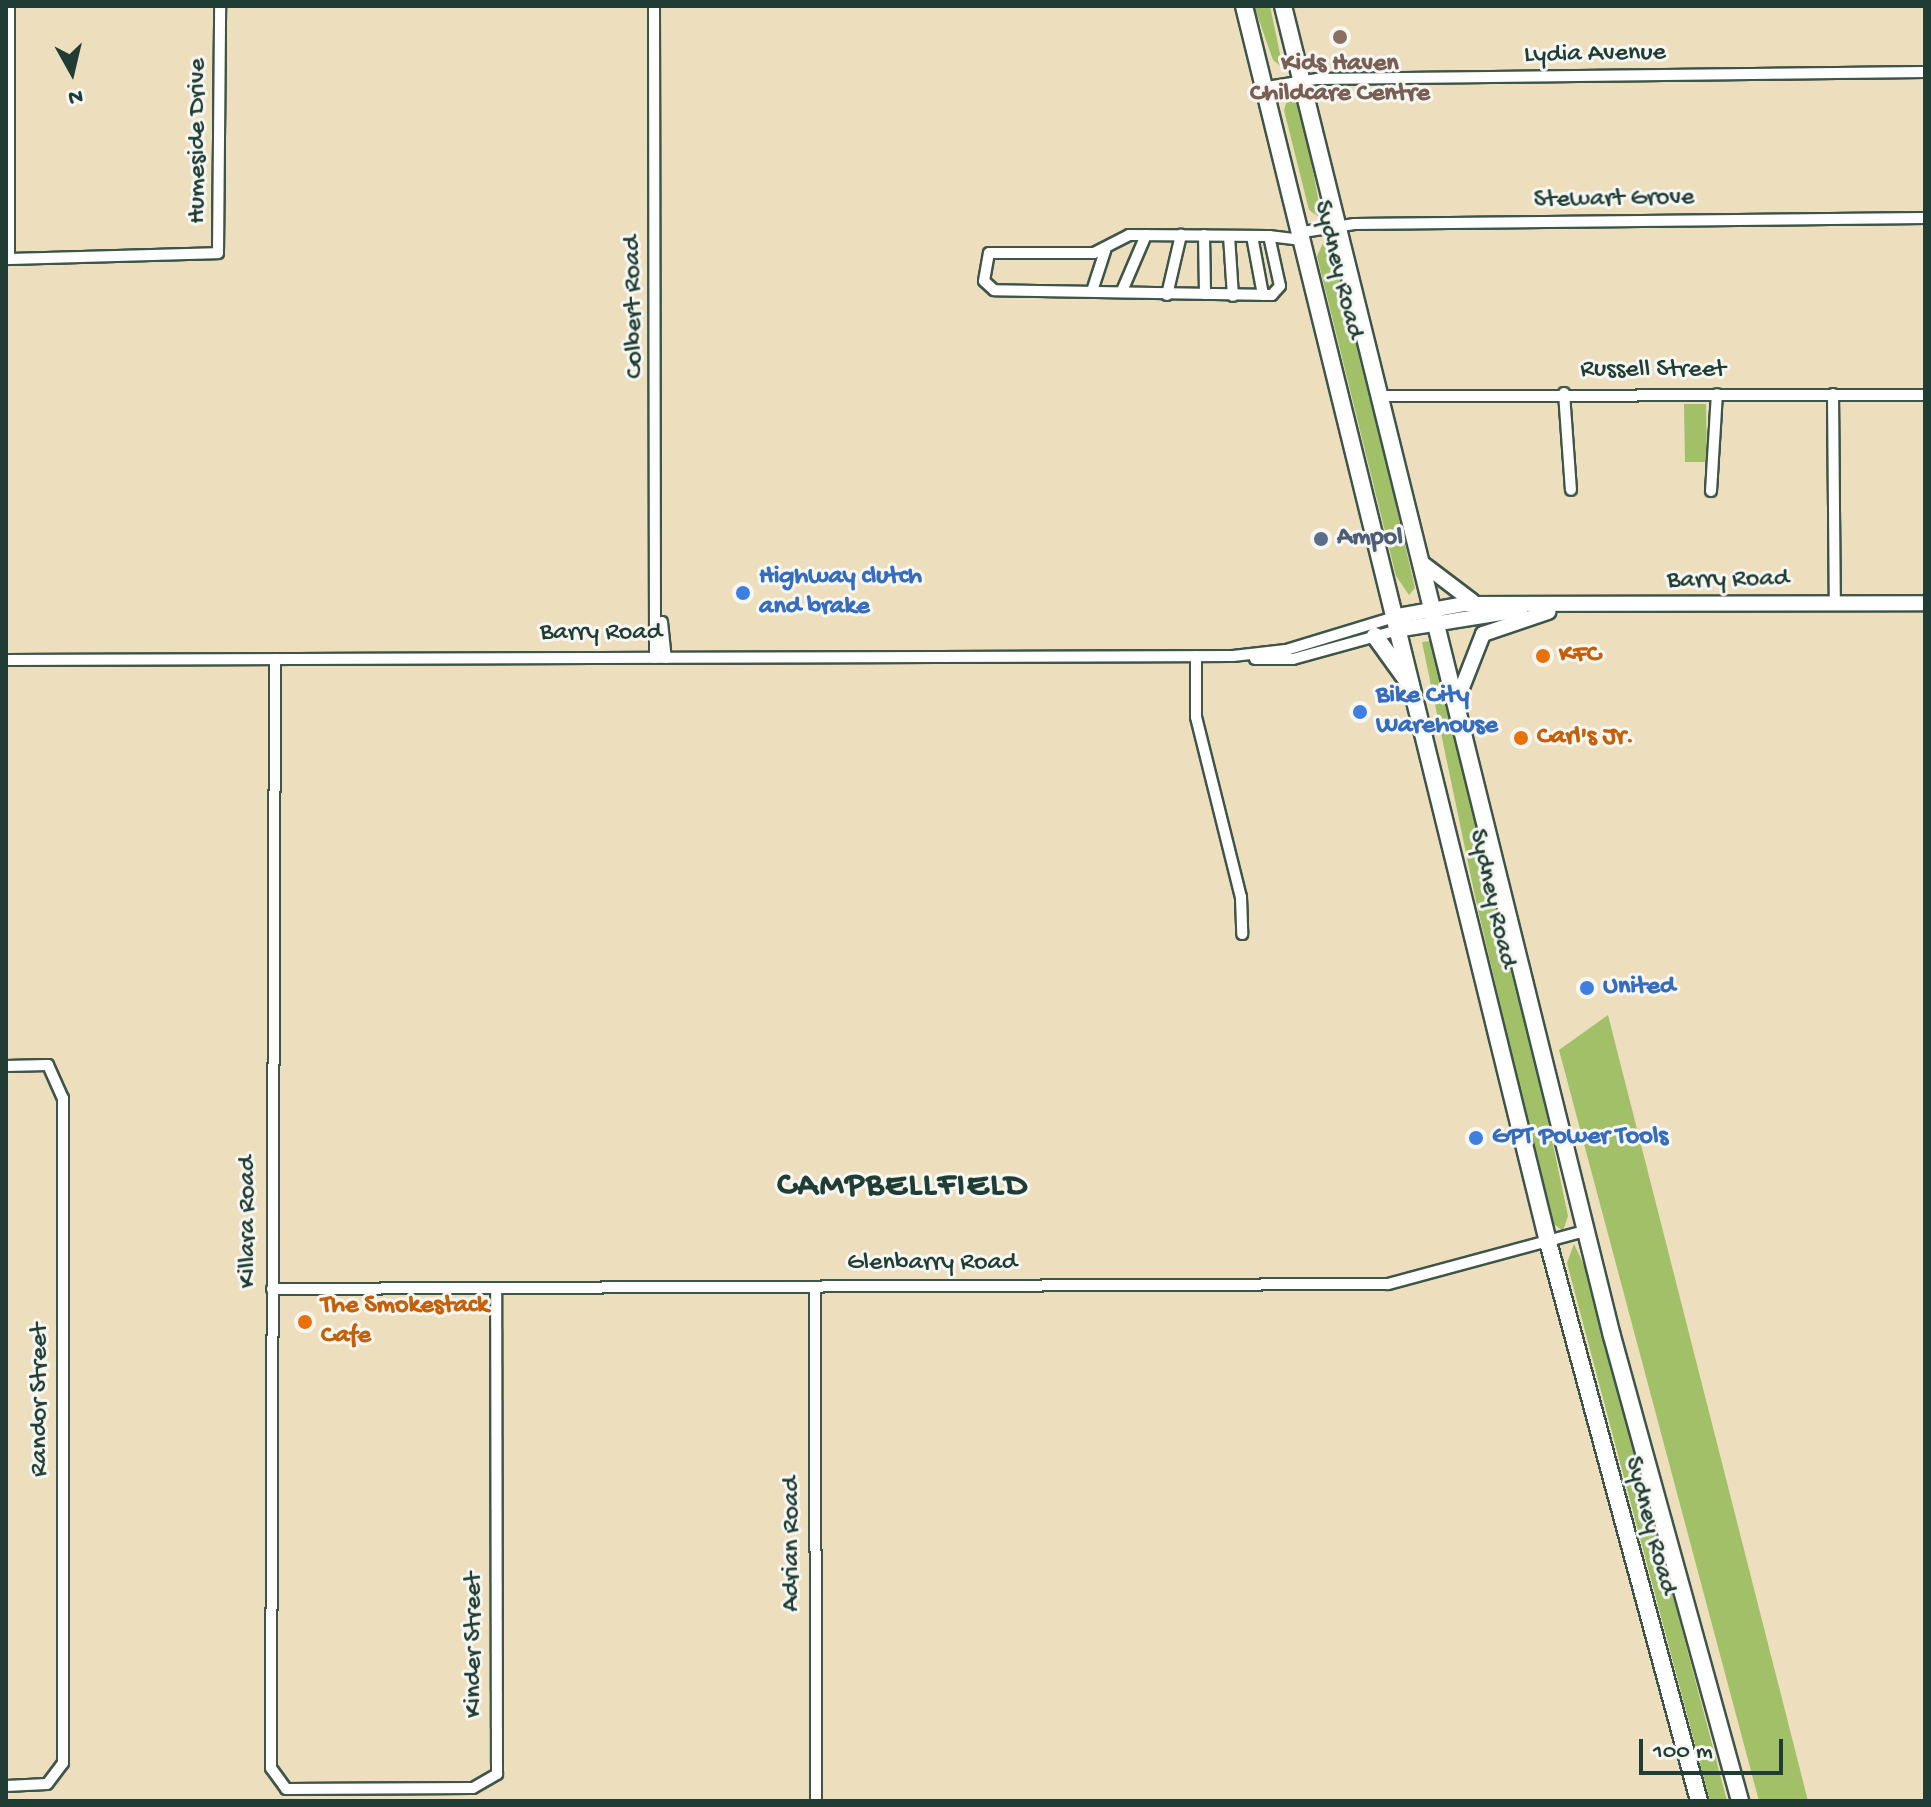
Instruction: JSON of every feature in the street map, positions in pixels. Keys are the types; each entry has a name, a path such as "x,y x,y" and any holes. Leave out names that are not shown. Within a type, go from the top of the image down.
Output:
{"highway":[{"name":"Sydney Road","path":"1244,6 1267,87 1421,705 1548,1242 1699,1801"},
{"name":"Sydney Road","path":"1283,6 1341,225 1585,1231 1740,1801"},
{"path":"1375,636 1421,705"}],"main road":[{"path":"1422,563 1450,590 1477,603"},
{"name":"Barry Road","path":"1435,616 1477,603 1532,607 1925,603"},
{"name":"Barry Road","path":"1400,622 1532,607"},
{"path":"1456,703 1483,634 1567,607"}],"street":[{"path":"7,259 9,6"},
{"name":"Humeside Drive","path":"7,259 218,253 220,6"},
{"name":"Colbert Road","path":"654,6 660,658"},
{"name":"Lydia Avenue","path":"1267,87 1305,80 1925,72"},
{"name":"Stewart Grove","path":"1093,288 992,290 984,258 1105,250 1125,236 1304,236 1341,225 1925,218"},
{"path":"1122,291 1146,235"},
{"path":"1167,295 1181,235"},
{"path":"1204,235 1205,294"},
{"path":"1229,236 1233,296"},
{"path":"1252,236 1263,295"},
{"path":"1105,250 1093,288 1167,295 1263,295 1280,290 1269,236"},
{"path":"1564,393 1571,490"},
{"name":"Russell Street","path":"1382,396 1564,393 1925,395"},
{"path":"1711,491 1717,394"},
{"path":"1833,394 1835,604"},
{"name":"Barry Road","path":"6,660 1196,656 1293,659 1375,636 1400,622"},
{"name":"Barry Road","path":"1233,656 1286,650 1400,622"},
{"path":"1196,656 1196,717 1241,897 1242,934"},
{"name":"Killara Road","path":"275,659 272,1289 277,1783"},
{"name":"Randor Street","path":"6,1066 48,1065 63,1098 63,1763 55,1779 6,1786"},
{"name":"Glenbarry Road","path":"272,1289 1395,1284 1585,1231"},
{"name":"Adrian Road","path":"815,1287 816,1801"},
{"name":"Kinder Street","path":"277,1783 291,1790 473,1788 497,1774 496,1288"}],"green space":[{"path":"1254,6 1270,6 1283,68 1273,60"},
{"path":"1290,91 1299,96 1322,219 1309,210 1284,110"},
{"path":"1325,239 1334,241 1368,384 1415,588 1409,595 1396,576 1317,256"},
{"path":"1684,404 1706,404 1707,462 1685,462"},
{"path":"1431,641 1539,1078 1568,1216 1563,1231 1551,1222 1476,901 1422,642"},
{"path":"1608,1015 1808,1801 1759,1801 1559,1050"},
{"path":"1574,1244 1589,1276 1727,1801 1710,1801 1567,1263"}],"place":[{"name":"Kids Haven Childcare Centre","path":"1340,37"},
{"name":"Ampol","path":"1321,539"},
{"name":"Highway clutch and brake","path":"743,593"},
{"name":"KFC","path":"1543,656"},
{"name":"Bike City Warehouse","path":"1360,712"},
{"name":"Carl's Jr.","path":"1521,738"},
{"name":"United","path":"1587,988"},
{"name":"GPT Power Tools","path":"1476,1138"},
{"name":"The Smokestack Cafe","path":"305,1322"}],"district":[{"name":"CAMPBELLFIELD","path":"903,1188"}]}
